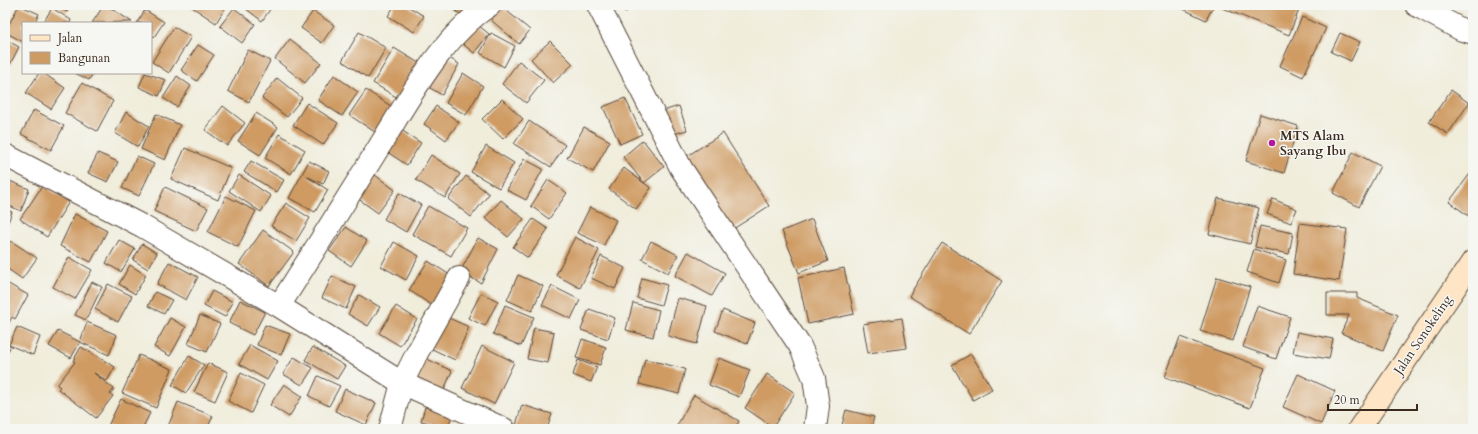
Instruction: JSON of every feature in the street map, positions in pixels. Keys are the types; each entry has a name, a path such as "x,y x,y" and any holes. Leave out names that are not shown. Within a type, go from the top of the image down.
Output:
{"street":[{"path":"279,306 409,99 443,50 467,23 490,5"},
{"path":"598,5 681,168 800,346 814,378 818,406 815,429"},
{"path":"1416,5 1462,30 1473,33"},
{"path":"5,155 142,226 279,306 402,383 504,429"},
{"name":"Jalan Sonokeling","path":"1359,429 1473,261"},
{"path":"390,429 402,383 459,278"}],"building":[{"path":"19,5 39,14 35,22 22,22 22,41 5,32"},
{"path":"54,5 71,5 67,12"},
{"path":"104,5 106,5 132,22 93,22"},
{"path":"189,5 227,5 216,23"},
{"path":"241,5 273,5 262,21"},
{"path":"395,5 406,5 424,16 414,32 388,16"},
{"path":"447,5 471,5 463,16"},
{"path":"621,5 639,5 625,12"},
{"path":"1175,5 1214,5 1206,20"},
{"path":"1223,5 1301,5 1289,35 1222,8"},
{"path":"502,7 530,30 519,44 491,20"},
{"path":"52,8 71,20 70,22 44,22"},
{"path":"234,8 255,24 242,43 220,26"},
{"path":"145,10 164,22 154,37 152,36 152,22 138,22"},
{"path":"313,11 334,25 322,43 301,28"},
{"path":"1302,17 1326,28 1303,77 1280,66"},
{"path":"473,21 489,34 474,53 458,40"},
{"path":"174,27 191,37 169,73 152,62"},
{"path":"359,32 386,48 368,78 342,61"},
{"path":"491,33 515,46 504,67 480,53"},
{"path":"1340,33 1360,42 1351,61 1331,52"},
{"path":"5,39 19,47 5,74"},
{"path":"290,39 321,63 305,83 275,59"},
{"path":"550,41 573,64 553,83 531,59"},
{"path":"198,45 214,55 197,81 181,70"},
{"path":"394,48 427,68 406,103 373,83"},
{"path":"248,50 270,61 249,102 228,91"},
{"path":"443,54 459,64 442,95 425,85"},
{"path":"519,61 544,80 526,103 502,84"},
{"path":"463,73 483,86 466,115 446,103"},
{"path":"38,74 44,74 65,88 51,109 26,93"},
{"path":"77,74 92,74 89,80"},
{"path":"145,74 166,80 159,96 139,87"},
{"path":"334,75 358,92 342,116 318,100"},
{"path":"177,76 191,86 177,107 163,98"},
{"path":"277,78 302,98 287,117 262,98"},
{"path":"82,83 113,101 97,131 65,113"},
{"path":"366,90 394,108 378,134 349,115"},
{"path":"1451,90 1469,103 1448,134 1429,122"},
{"path":"625,98 642,134 620,144 603,107"},
{"path":"502,99 523,119 503,139 482,119"},
{"path":"307,103 338,123 323,145 293,125"},
{"path":"223,106 245,123 227,146 205,130"},
{"path":"436,106 459,122 446,140 424,124"},
{"path":"679,106 687,130 670,135 663,111"},
{"path":"34,110 64,126 51,150 21,134"},
{"path":"126,112 149,126 138,147 115,133"},
{"path":"256,113 278,127 260,155 238,141"},
{"path":"156,114 180,125 165,160 141,149"},
{"name":"MTS Alam Sayang Ibu","path":"1260,114 1298,126 1284,173 1246,161"},
{"path":"529,121 565,145 551,167 514,144"},
{"path":"395,126 421,143 407,165 381,148"},
{"path":"584,127 610,141 593,172 567,158"},
{"path":"723,133 769,206 730,231 684,158"},
{"path":"279,134 305,150 291,174 265,158"},
{"path":"643,140 664,167 644,183 623,157"},
{"path":"486,146 514,163 499,188 471,172"},
{"path":"185,148 231,168 218,200 171,179"},
{"path":"1353,152 1380,166 1359,207 1333,193"},
{"path":"98,153 118,162 108,182 88,173"},
{"path":"431,155 460,174 445,198 416,180"},
{"path":"137,156 154,164 139,196 122,188"},
{"path":"524,159 543,169 526,200 507,190"},
{"path":"251,161 284,180 277,192 244,172"},
{"path":"309,161 329,171 323,184 306,176 328,190 315,212 289,198"},
{"path":"624,168 651,188 636,209 609,189"},
{"path":"1473,171 1473,219 1449,202"},
{"path":"239,175 271,196 261,212 229,191"},
{"path":"375,175 395,190 378,213 357,198"},
{"path":"466,176 489,194 471,217 448,199"},
{"path":"5,179 29,189 21,211 5,204"},
{"path":"548,180 567,193 549,219 531,206"},
{"path":"43,185 69,202 47,237 20,219"},
{"path":"165,187 208,208 196,231 154,211"},
{"path":"399,193 421,205 406,232 384,219"},
{"path":"226,196 256,211 238,247 208,232"},
{"path":"1218,198 1259,208 1250,244 1209,234"},
{"path":"1273,199 1297,209 1291,223 1267,214"},
{"path":"501,200 524,219 508,237 485,218"},
{"path":"286,203 310,218 296,241 271,226"},
{"path":"428,206 467,228 451,256 412,234"},
{"path":"590,207 616,220 604,245 577,233"},
{"path":"5,210 12,212 5,230"},
{"path":"75,214 107,231 91,262 60,246"},
{"path":"533,219 548,229 528,258 513,247"},
{"path":"812,219 828,261 799,273 782,231"},
{"path":"1300,223 1347,229 1339,281 1293,274"},
{"path":"1260,226 1293,233 1289,254 1255,247"},
{"path":"346,227 367,241 351,266 329,251"},
{"path":"263,230 294,252 269,286 239,264"},
{"path":"575,237 599,250 580,288 556,275"},
{"path":"478,238 498,249 481,283 460,272"},
{"path":"119,240 135,249 121,272 106,263"},
{"path":"11,241 37,258 22,279 5,267 5,250"},
{"path":"651,241 678,255 668,273 642,259"},
{"path":"394,242 419,256 406,280 381,266"},
{"path":"942,243 1002,281 969,334 909,296"},
{"path":"142,244 157,253 148,269 133,260"},
{"path":"1254,249 1286,260 1279,283 1247,272"},
{"path":"688,252 725,273 712,296 675,276"},
{"path":"601,256 625,268 615,289 591,278"},
{"path":"69,257 92,270 75,299 53,287"},
{"path":"428,261 453,277 434,307 409,290"},
{"path":"169,262 198,277 186,300 157,284"},
{"path":"130,265 146,275 135,294 119,284"},
{"path":"844,268 854,314 808,324 798,278"},
{"path":"518,275 543,286 532,311 507,300"},
{"path":"332,276 356,287 346,309 322,298"},
{"path":"1217,277 1250,287 1233,341 1200,331"},
{"path":"642,278 667,285 661,305 637,298"},
{"path":"5,282 28,295 15,319 12,317 5,330"},
{"path":"92,282 102,287 86,320 75,315"},
{"path":"108,284 132,296 118,322 95,309"},
{"path":"552,286 580,300 571,319 542,305"},
{"path":"212,291 233,302 225,317 204,306"},
{"path":"155,292 172,300 164,314 148,306"},
{"path":"481,293 498,301 485,326 468,318"},
{"path":"1327,293 1357,293 1357,298 1398,315 1383,351 1341,333 1349,315 1327,315"},
{"path":"359,295 380,307 368,326 348,314"},
{"path":"678,298 707,306 697,344 668,336"},
{"path":"240,300 265,312 253,335 229,323"},
{"path":"633,303 659,310 653,337 626,330"},
{"path":"505,305 534,317 521,346 493,334"},
{"path":"396,306 417,319 400,346 379,333"},
{"path":"1257,306 1290,317 1276,359 1243,347"},
{"path":"589,309 615,318 608,339 581,330"},
{"path":"723,310 755,323 747,344 715,331"},
{"path":"200,315 220,324 207,352 188,344"},
{"path":"442,315 469,327 455,360 428,347"},
{"path":"170,318 186,327 170,356 154,347"},
{"path":"902,318 907,348 868,353 863,324"},
{"path":"87,322 117,335 109,355 80,342"},
{"path":"265,325 290,334 281,355 257,345"},
{"path":"17,327 40,337 33,355 9,345"},
{"path":"534,328 554,332 548,363 527,359"},
{"path":"58,331 80,342 71,358 49,346"},
{"path":"1297,332 1333,339 1329,359 1293,353"},
{"path":"1180,337 1265,368 1250,408 1165,377"},
{"path":"582,339 606,347 600,365 576,358"},
{"path":"5,345 10,348 5,356"},
{"path":"250,345 278,361 267,380 239,364"},
{"path":"482,346 514,362 494,404 462,388"},
{"path":"81,347 115,367 107,381 94,373 114,389 110,394 113,396 96,418 58,389 60,387 57,385 75,362 73,361"},
{"path":"313,347 345,366 337,379 305,360"},
{"path":"971,354 992,389 973,400 952,365"},
{"path":"139,355 172,369 156,408 122,393"},
{"path":"189,356 204,365 186,393 172,385"},
{"path":"421,356 452,371 442,395 410,381"},
{"path":"294,357 313,368 302,385 283,374"},
{"path":"719,358 750,370 739,397 709,385"},
{"path":"645,359 685,369 679,394 639,384"},
{"path":"578,360 597,367 591,382 573,375"},
{"path":"208,363 228,372 215,401 194,392"},
{"path":"241,373 264,385 251,413 228,401"},
{"path":"767,374 795,393 773,427 745,408"},
{"path":"1298,374 1335,391 1321,424 1283,407"},
{"path":"318,376 340,386 329,406 309,396"},
{"path":"284,384 302,396 289,417 270,405"},
{"path":"345,389 376,403 366,425 335,411"},
{"path":"694,395 739,421 735,429 675,429"},
{"path":"121,399 150,413 142,429 115,429 108,426"},
{"path":"178,402 213,416 207,429 167,429"},
{"path":"522,405 552,414 547,429 515,428"},
{"path":"425,407 452,414 448,428 421,421"},
{"path":"846,410 874,417 871,429 841,429"},
{"path":"468,424 480,429 466,429"},
{"path":"217,425 231,428 231,429 216,429"},
{"path":"1000,425 1003,429 993,429"}],"place":[{"name":"MTS Alam Sayang Ibu","path":"1272,143"}]}
